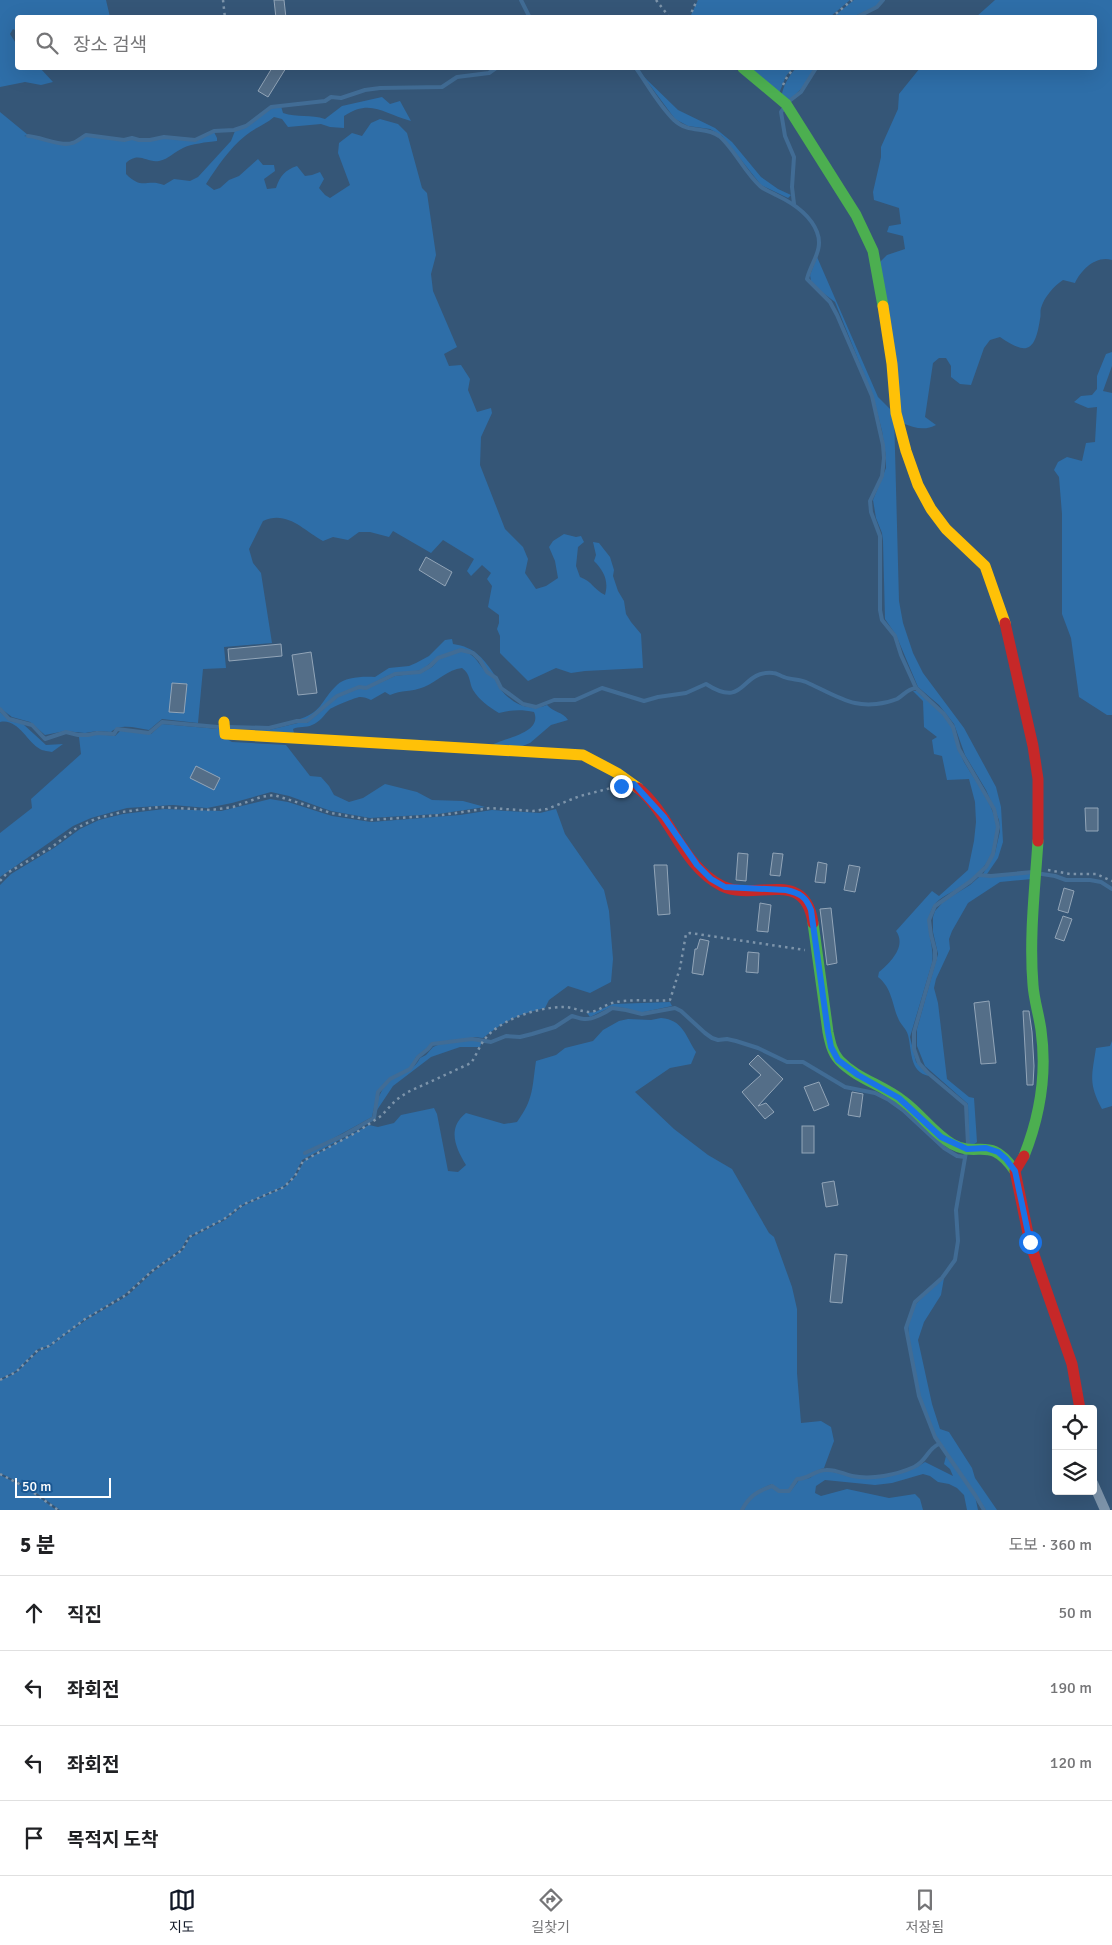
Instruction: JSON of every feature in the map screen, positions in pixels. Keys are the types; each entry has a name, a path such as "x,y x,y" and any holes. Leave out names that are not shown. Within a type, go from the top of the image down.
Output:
{"street":[{"path":"746,70 786,104 856,215 873,252 892,364 896,413 906,451 918,485 931,509 946,529 985,566 1007,630 1033,746 1038,779 1039,824 1032,941 1033,986 1041,1031 1041,1100 1030,1141 1015,1171"},
{"path":"224,722 225,734 583,755 616,772 634,784 664,817 697,865 711,879 725,887 786,890 796,892 806,899 811,910 828,1032 831,1047 838,1060 858,1075 899,1098 941,1137 967,1149 986,1148 998,1152 1015,1171 1030,1242 1072,1364 1079,1405"},
{"path":"1097,1492 1105,1510"}],"path":[{"path":"223,0 225,15"},
{"path":"656,0 668,15"},
{"path":"690,15 697,0"},
{"path":"834,15 852,0"},
{"path":"780,98 786,77 792,70"},
{"path":"0,881 7,873 52,847 75,829 95,820 122,812 159,807 211,810 233,807 261,797 274,795 331,813 371,820 442,815 490,808 533,811 547,809 599,790 634,784"},
{"path":"1037,871 1050,870 1070,874 1096,874 1112,881"},
{"path":"0,1380 16,1372 38,1350 49,1346 93,1314 126,1295 152,1271 182,1250 189,1237 224,1219 242,1205 284,1187 295,1176 303,1161 357,1132 381,1116 396,1100 408,1092 470,1063 477,1055 484,1040 509,1021 525,1014 546,1009 566,1007 593,1012 612,1003 670,1000 680,968 686,934 690,933 817,952"},
{"path":"0,1474 28,1488 58,1510"}],"shaded area":[{"path":"0,0 106,0 110,15 15,15 15,30 13,29 10,34 15,42 15,70 42,70 53,82 41,85 25,82 0,87"},
{"path":"698,0 850,0 832,15 691,15"},
{"path":"854,0 882,0 876,6 857,15 835,15"},
{"path":"995,0 1112,0 1112,260 1106,259 1095,262 1081,273 1075,283 1063,280 1053,289 1042,304 1038,330 1035,339 1028,348 1017,347 1000,337 990,340 984,348 971,385 960,384 951,377 951,366 946,358 939,358 933,363 925,417 936,425 928,428 915,427 902,423 879,263 887,255 905,249 903,236 887,232 889,226 901,224 899,208 874,200 873,192 881,157 881,147 898,109 899,94 918,70 1097,70 1097,15 978,15"},
{"path":"748,70 791,70 786,76 778,96"},
{"path":"795,70 813,70 806,84 787,103 781,98 786,82"},
{"path":"643,76 678,110 715,128 732,142 761,177 778,189 791,195 788,198 761,185 722,136 710,129 688,126 675,119"},
{"path":"382,97 390,104 400,101 411,121 370,108 362,108 344,116 344,128 321,124 288,127 282,119 274,117 248,133 239,141 224,158 206,184 214,190 220,188 229,180 239,176 258,159 263,165 274,165 275,171 264,179 267,189 276,188 284,174 289,169 297,166 305,176 320,172 324,179 319,188 330,198 350,185 338,153 339,143 352,133 362,136 371,123 380,119 398,124 407,133 422,188 427,193 436,255 431,274 433,291 457,347 444,354 449,366 461,365 470,379 468,390 477,412 491,408 492,413 481,437 480,465 505,529 523,547 528,559 525,573 536,589 546,586 558,578 555,561 549,547 553,541 564,534 576,537 581,536 584,542 578,547 576,566 580,577 605,595 605,576 594,561 596,555 593,542 599,543 610,557 614,570 613,576 624,601 626,614 641,634 643,668 571,673 556,668 528,681 500,653 500,636 497,629 499,615 488,607 492,586 487,579 491,573 482,565 471,576 467,571 474,559 443,540 431,553 393,531 389,537 370,532 359,532 348,540 333,537 323,541 294,523 280,518 272,518 263,521 249,549 253,563 261,573 272,643 224,647 226,668 203,669 198,723 162,719 149,730 124,727 111,732 97,731 85,733 65,731 45,735 30,722 12,717 0,708 0,112 28,135 24,136 69,145 87,135 125,141 132,139 151,141 165,137 196,141 214,132 217,141 186,147 166,159 154,161 135,158 126,163 126,174 137,182 164,185 174,179 190,181 198,177 231,141 235,131 246,126 271,108 281,106 283,113 325,119 342,106"},
{"path":"817,257 878,397 894,413 899,601 903,623 913,653 923,673 964,728 996,787 1001,807 1003,842 998,858 987,874 983,874 995,853 1000,831 999,820 986,790 965,755 954,724 939,705 918,687 896,635 885,619 883,541 873,500 886,468 882,431 873,396 835,302 815,287 811,281 810,275"},
{"path":"1112,352 1112,366 1103,391 1112,393 1112,715 1107,715 1079,697 1071,638 1062,614 1062,514 1059,477 1054,470 1058,462 1067,457 1082,461 1086,443 1095,442 1097,407 1088,408 1074,402 1081,396 1092,395 1097,389 1097,376 1106,354"},
{"path":"452,639 453,644 467,648 478,655 496,677 488,671 474,653 459,650 439,656 422,670 389,675 366,687 359,687 337,696 307,720 296,720 316,710 340,682 354,678 375,677 389,668 409,666 429,656 445,640"},
{"path":"455,652 470,654 474,657 486,672 496,680 501,690 516,703 534,708 547,705 568,720 551,725 530,743 520,747 492,745 528,730 533,725 535,719 534,712 516,710 499,713 478,697 473,690 467,673 462,668 452,671 420,689 390,695 385,692 371,700 360,697 350,700 330,709 315,724 293,729 294,733 247,730 269,730 298,723 307,723 338,697 360,688 366,689 395,676 421,673 432,667 439,659"},
{"path":"913,691 917,691 936,708 952,727 964,762 992,810 996,822 997,835 994,848 982,869 963,885 939,900 933,907 929,918 932,963 910,1037 916,1062 929,1076 918,1070 912,1060 907,1033 899,1020 889,991 878,977 879,972 896,954 900,942 896,931 932,891 939,896 968,870 976,822 975,802 969,779 947,780 942,756 934,754 932,740 937,737 924,727 923,701"},
{"path":"0,712 10,721 23,724 46,745 63,744 52,752 41,750 17,727 6,722 0,722"},
{"path":"162,724 219,729 225,738 232,742 286,745 310,776 321,777 334,795 349,802 363,798 385,784 417,792 432,800 463,801 485,807 438,814 370,818 331,811 289,796 271,792 207,808 173,805 127,808 91,818 73,826 0,877 0,833 32,808 31,799 81,754 79,737 99,734 115,736 120,731 128,730 151,734"},
{"path":"270,799 288,802 332,816 371,822 460,815 492,810 540,813 556,809 565,834 604,890 609,911 613,959 611,982 590,993 568,986 549,1000 545,1008 512,1019 483,1038 475,1037 432,1044 416,1057 410,1068 393,1076 381,1088 377,1093 372,1117 305,1154 375,1118 356,1131 302,1160 294,1176 284,1186 242,1205 224,1219 188,1237 181,1249 151,1271 125,1294 85,1319 49,1346 38,1349 16,1371 0,1379 0,885 11,874 54,848 80,829 99,820 123,814 164,809 221,811"},
{"path":"1032,873 1032,879 1000,882 968,903 952,931 949,939 950,949 936,979 934,988 938,1003 947,1079 969,1097 974,1098 977,1142 969,1148 968,1104 925,1066 917,1046 917,1029 938,954 933,932 933,917 935,911 944,901 970,885 979,877"},
{"path":"670,1002 672,1006 639,1013 625,1008 611,1007 590,1017 587,1013 595,1012 613,1004"},
{"path":"668,1019 679,1025 696,1052 691,1064 670,1068 635,1092 674,1129 708,1155 732,1169 769,1233 774,1237 792,1287 797,1309 797,1373 801,1423 821,1421 831,1427 834,1441 824,1468 797,1478 788,1490 779,1490 772,1484 762,1489 749,1497 741,1510 60,1510 27,1486 0,1473 0,1381 17,1372 39,1351 49,1347 86,1320 127,1296 153,1272 183,1250 190,1238 225,1220 243,1206 285,1187 296,1176 304,1161 369,1125 378,1127 394,1123 401,1115 434,1108 437,1114 448,1171 458,1172 466,1165 456,1145 455,1131 456,1125 466,1113 504,1124 517,1122 527,1106 533,1086 536,1061 556,1055 565,1048 593,1041 603,1030 619,1021"},
{"path":"476,1039 482,1041 480,1047 460,1047 431,1057 393,1086 375,1113 377,1101 385,1085 394,1077 409,1070 433,1047 440,1044"},
{"path":"1112,1041 1112,1106 1102,1109 1093,1085 1093,1065 1096,1048 1110,1046"},
{"path":"944,1278 941,1295 924,1322 918,1340 932,1404 940,1429 949,1432 972,1468 975,1478 997,1510 986,1510 936,1436 920,1396 909,1342 908,1322 914,1306"},
{"path":"946,1456 975,1496 978,1510 967,1510 964,1495 957,1488 938,1482 930,1476 923,1474 892,1483 875,1485 825,1480 816,1486 815,1493 821,1496 847,1489 889,1498 915,1494 920,1499 923,1510 744,1510 749,1501 759,1493 773,1487 779,1492 790,1492 799,1480 810,1478 816,1473 825,1470 853,1477 887,1477 917,1467 925,1462 953,1476 950,1469 944,1464"},
{"path":"0,1475 28,1489 56,1510 0,1510"}],"building":[{"path":"274,0 284,0 286,15 276,15"},
{"path":"271,70 285,70 268,97 258,91"},
{"path":"426,557 452,572 445,586 419,570"},
{"path":"281,644 282,656 229,661 228,649"},
{"path":"311,652 317,693 298,695 292,655"},
{"path":"172,683 187,684 184,713 169,712"},
{"path":"196,766 220,778 214,790 190,778"},
{"path":"1085,808 1098,808 1098,831 1086,831"},
{"path":"738,853 748,854 746,881 736,880"},
{"path":"773,853 783,854 780,876 770,875"},
{"path":"818,862 827,864 825,883 815,882"},
{"path":"654,865 667,865 670,914 658,915"},
{"path":"849,865 860,867 855,892 844,890"},
{"path":"1064,888 1074,891 1068,913 1058,910"},
{"path":"760,903 771,905 768,932 757,931"},
{"path":"831,908 837,963 827,965 820,909"},
{"path":"1063,916 1072,919 1064,941 1055,938"},
{"path":"700,939 709,941 703,975 692,973 695,949 697,949"},
{"path":"748,952 759,953 758,973 746,972"},
{"path":"989,1001 996,1063 981,1064 974,1003"},
{"path":"1023,1011 1029,1011 1032,1032 1033,1085 1027,1085"},
{"path":"758,1055 783,1079 758,1106 766,1103 774,1112 765,1119 742,1092 761,1075 749,1064"},
{"path":"819,1082 829,1105 814,1111 804,1087"},
{"path":"852,1092 863,1094 860,1117 848,1115"},
{"path":"802,1126 814,1126 814,1153 802,1153"},
{"path":"834,1181 838,1205 826,1207 822,1183"},
{"path":"835,1254 847,1255 842,1303 830,1302"}],"waterway":[{"path":"521,0 528,15"},
{"path":"861,15 877,7 883,0"},
{"path":"28,136 68,144 76,142 86,135 124,140 132,138 150,140 164,137 195,140 214,131 234,130 246,126 271,107 325,101 331,97 341,98 365,90 380,88 442,87 457,77 489,73 493,70"},
{"path":"637,70 658,101 674,120 685,127 708,131 719,136 760,186 795,205 810,220 817,232 819,245 807,279 830,302 872,396 884,458 882,476 870,501 871,512 880,536 880,610 882,620 895,636 901,655 916,688 944,714 953,727 959,749 994,809 998,827 993,854 986,867 971,881 935,906 929,920 935,959 914,1032 914,1049 919,1063 966,1105 968,1145"},
{"path":"788,102 801,92 815,70"},
{"path":"784,108 781,112 785,136 794,157 792,187 794,204"},
{"path":"229,727 269,728 297,721 307,721 337,696 359,687 366,688 395,674 420,672 438,658 461,650 473,653 487,672 496,678 501,688 523,704 536,707 554,700 575,700 602,688 644,701 686,693 706,684 719,691 729,693 736,691 754,677 773,673 803,681 843,699 860,704 892,701 916,688"},
{"path":"0,709 9,719 32,725 45,739 66,732 78,735 114,734 117,729 149,733 162,722 218,727"},
{"path":"978,875 991,876 1033,872"},
{"path":"1042,874 1066,880 1101,882 1112,889"},
{"path":"305,1153 344,1135 374,1118 378,1092 390,1079 410,1069 418,1057 432,1044 472,1039 491,1042 506,1036 520,1037 555,1027 572,1016 587,1019 612,1008 642,1014 675,1008 712,1038 718,1040 727,1039 758,1048 787,1062 803,1062 845,1087 875,1093 889,1100 903,1110 944,1148 957,1156 965,1157"},
{"path":"966,1152 956,1210 958,1241 955,1260 942,1278 915,1302 906,1328 919,1396 935,1437 984,1510"},
{"path":"742,1510 751,1498 762,1490 772,1486 779,1491 789,1491 797,1479 805,1478 822,1470 833,1470 860,1477 884,1476 907,1470 918,1464 939,1444"}],"traffic: fast":[{"path":"745,70 786,104 856,215 873,251 883,306"},
{"path":"1024,1156 1038,1110 1043,1062 1043,1046 1032,967 1033,913 1038,841"},
{"path":"813,923 828,1032 833,1050 839,1060 846,1067 903,1101 945,1140 961,1148 984,1149 998,1153 1015,1171"}],"traffic: slow":[{"path":"883,306 892,364 896,413 906,451 918,485 931,509 946,529 985,566 1005,623"},
{"path":"224,722 225,734 583,755 617,773 638,788"}],"traffic: jam":[{"path":"1005,623 1033,746 1038,779 1038,841"},
{"path":"638,788 649,799 687,853 708,877 722,886 735,890 790,891 800,896 808,906 813,923"},
{"path":"1024,1156 1015,1171 1030,1243 1072,1364 1079,1405"}],"route":[{"path":"621,786 634,784 648,798 664,817 697,865 711,879 725,887 786,890 796,892 806,899 811,910 828,1032 831,1047 838,1060 858,1075 899,1098 941,1137 967,1149 986,1148 998,1152 1006,1159 1015,1171 1030,1242"}]}
